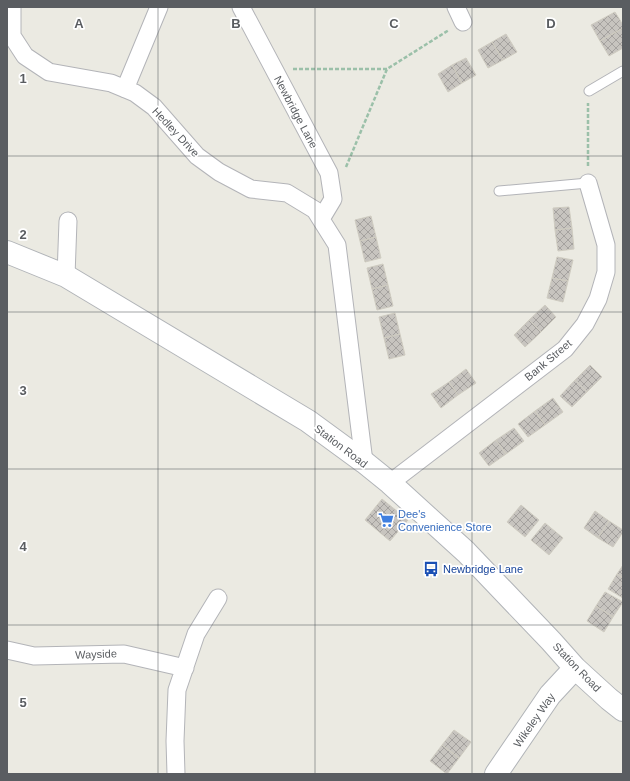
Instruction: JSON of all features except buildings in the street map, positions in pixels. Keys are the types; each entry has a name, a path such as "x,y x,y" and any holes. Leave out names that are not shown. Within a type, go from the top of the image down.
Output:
{"main road":[{"name":"Station Road","path":"7,252 66,276 308,421 364,462 390,483 466,552 575,668 608,699 623,710"},
{"name":"Wikeley Way","path":"496,774 550,695 575,668"}],"street":[{"name":"Hedley Drive","path":"12,7 12,36 25,56 49,72 111,83 135,93 154,107 197,156 219,172 251,189 287,193 318,214"},
{"path":"125,89 159,7"},
{"name":"Newbridge Lane","path":"241,7 329,173 333,199 318,214"},
{"name":"Bank Street","path":"390,483 565,349 585,324 598,299 606,272 606,245 588,183"},
{"path":"318,214 338,245 364,462"},
{"path":"66,276 68,221"},
{"path":"176,774 175,741 178,690 196,634 218,598"},
{"name":"Wayside","path":"7,650 34,656 124,654 184,668"}],"lane":[{"path":"589,91 623,72"},
{"path":"499,191 588,183"}],"path":[{"path":"345,170 387,69 459,14"},
{"path":"274,69 387,69"},
{"path":"588,183 589,91"}],"place":[{"name":"Dee's Convenience Store","path":"386,520"},
{"name":"Newbridge Lane","path":"431,569"}]}
